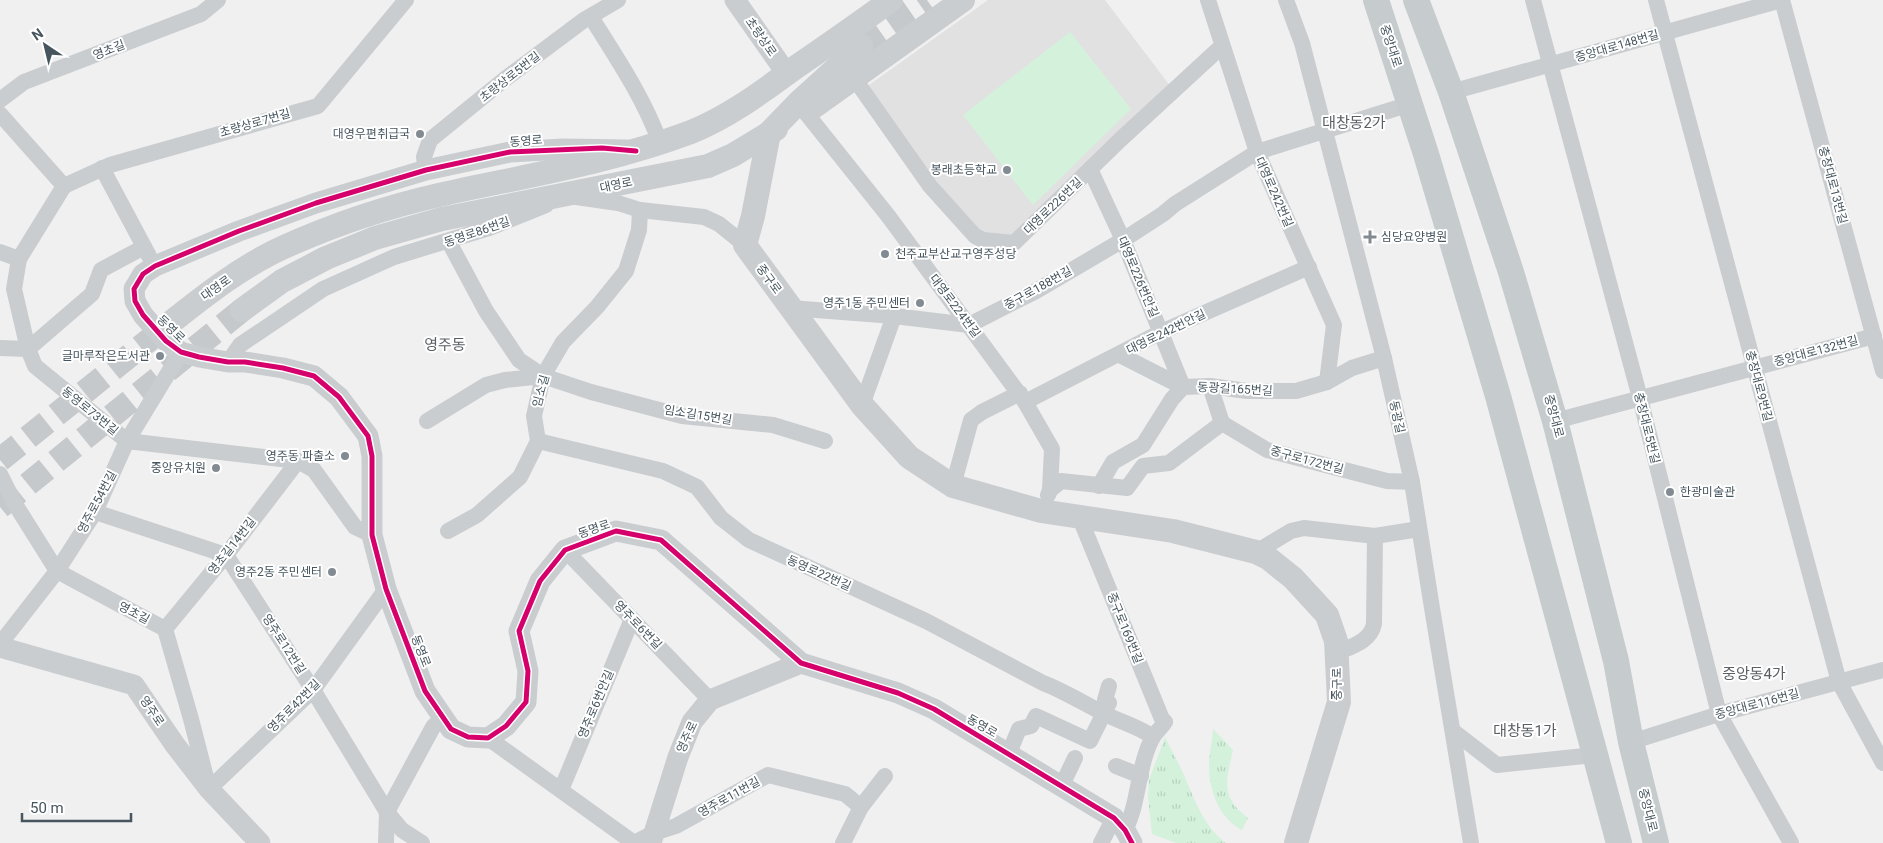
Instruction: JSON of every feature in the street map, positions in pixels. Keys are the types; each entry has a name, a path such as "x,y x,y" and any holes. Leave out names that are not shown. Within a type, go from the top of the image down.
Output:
{"main road":[{"name":"대영로","path":"174,320 248,267 282,248 357,219 437,195 557,170 636,150 694,130 747,102 891,0"},
{"name":"대영로","path":"242,310 282,281 326,258 375,238 442,219 708,166 733,156 806,112 963,0"},
{"name":"중앙대로","path":"1376,0 1410,104 1498,396 1619,843"},
{"name":"중앙대로","path":"1416,0 1451,92 1511,272 1556,422 1616,661 1631,742 1656,843"},
{"path":"745,245 754,216 769,134 798,103 861,46 747,102"},
{"name":"중구로","path":"745,245 862,405 909,458 953,486 1045,501 1078,516 1173,531 1256,552 1268,558 1293,578 1327,615 1336,641 1338,702 1296,843"}],"street":[{"name":"영초길","path":"0,100 24,82 201,14 218,0"},
{"name":"초량상로5번길","path":"426,170 424,157 430,140 505,79 590,17 618,0"},
{"name":"초량상로","path":"734,0 787,74"},
{"name":"대영로242번길","path":"1208,0 1257,152 1334,325 1327,382"},
{"name":"동광길","path":"1286,0 1302,43 1384,358 1412,482 1471,843"},
{"name":"충장대로5번길","path":"1533,0 1640,398 1719,714 1791,843"},
{"name":"충장대로9번길","path":"1656,0 1839,682 1883,763"},
{"name":"중앙대로148번길","path":"1451,92 1782,0"},
{"name":"충장대로13번길","path":"1782,0 1883,371"},
{"name":"초량상로7번길","path":"64,186 102,168 318,106 401,2"},
{"path":"590,17 642,103 660,143"},
{"name":"대영로226번길","path":"854,78 930,186 975,236 983,240 1014,243 1222,46"},
{"name":"중구로188번길","path":"969,325 1036,291 1123,240 1175,204 1257,152 1410,104"},
{"name":"대영로224번길","path":"806,112 889,216 1023,398 1052,449 1045,501"},
{"path":"0,114 64,186"},
{"name":"동영로","path":"488,738 468,736 451,729 425,692 386,589 372,535 372,456 370,440 339,397 314,376 283,368 245,362 228,362 181,352 166,341 143,315 135,301 134,289 143,274 155,266 247,228 316,204 426,170 510,152 602,148 636,150"},
{"name":"동영로","path":"545,150 561,154 567,160 566,164 557,170"},
{"path":"102,168 155,266"},
{"name":"대영로226번안길","path":"1090,169 1162,332 1182,387"},
{"name":"동영로73번길","path":"64,186 19,259 14,289 28,349 35,366 127,441 298,461 314,470 355,528 372,535"},
{"path":"565,196 618,203 640,210 704,217 719,224 745,245"},
{"name":"동영로86번길","path":"228,362 240,345 323,289 394,257 449,242 511,221 565,196"},
{"name":"임소길","path":"538,441 534,416 543,376 563,342 597,307 626,272 639,230 640,210"},
{"path":"449,242 486,311 519,360 543,376"},
{"path":"0,348 28,349 92,294 101,270 144,246"},
{"path":"0,252 19,259"},
{"name":"대영로242번안길","path":"1023,398 1120,354 1162,332 1309,267"},
{"path":"790,308 894,316 969,325"},
{"path":"862,405 894,316"},
{"name":"중앙대로132번길","path":"1556,422 1874,336"},
{"name":"영주로54번길","path":"0,646 57,571 95,512 127,441 181,352"},
{"path":"1120,354 1182,387"},
{"name":"동광길165번길","path":"1099,486 1113,462 1143,445 1172,399 1182,387 1210,386 1247,391 1296,391 1327,382 1352,368 1384,358"},
{"path":"427,421 486,385 505,380 543,376"},
{"name":"임소길15번길","path":"543,376 591,392 682,416 773,425 825,442"},
{"path":"1045,501 1062,481 1127,488 1143,466 1170,463 1222,423 1210,386"},
{"path":"953,486 971,420 982,412 1023,398"},
{"name":"중구로172번길","path":"1222,423 1266,450 1387,481 1412,482"},
{"path":"448,532 476,516 520,477 538,441"},
{"name":"동영로22번길","path":"538,441 655,469 697,487 721,518 749,540 926,621 1105,714 1140,728 1153,737"},
{"name":"영초길14번길","path":"165,630 226,555 298,461"},
{"name":"영초길","path":"0,474 15,504 57,571 165,630 209,789"},
{"path":"95,512 226,555"},
{"name":"중구로169번길","path":"1078,516 1162,719 1166,722 1153,737"},
{"path":"1256,552 1291,531 1304,528 1375,536 1420,529"},
{"name":"동명로","path":"488,738 506,726 526,702 528,671 519,630 540,580 565,550 616,531 661,540 801,663"},
{"path":"1337,653 1367,638 1372,633 1374,624 1375,536"},
{"name":"영주로6번길","path":"565,550 710,700"},
{"name":"영주로12번길","path":"226,555 314,690 387,812 402,830 422,843"},
{"name":"영주로42번길","path":"209,789 314,690 386,589"},
{"name":"영주로6번안길","path":"561,790 632,619"},
{"name":"영주로","path":"0,646 134,685 174,745 209,789 260,843"},
{"name":"동영로","path":"801,663 898,693 934,709 1062,785 1124,830"},
{"name":"영주로","path":"652,838 678,757 692,722 710,700 801,663"},
{"name":"중앙대로116번길","path":"1631,742 1719,714 1883,670"},
{"path":"1105,714 1109,704 1105,700 1109,686"},
{"name":"동영로","path":"1009,753 1019,729 1031,726 1036,716 1090,742 1105,714"},
{"path":"386,843 387,812 433,727 442,718"},
{"path":"1453,731 1497,765 1594,755"},
{"path":"1101,843 1124,830 1132,816 1141,776 1153,737"},
{"path":"488,738 634,843 652,838"},
{"path":"1062,785 1075,758"},
{"path":"1116,766 1141,776"},
{"name":"영주로11번길","path":"652,838 768,775 845,794 861,807"},
{"path":"843,843 861,807 885,776"}],"shaded area":[{"name":"봉래초등학교","path":"988,0 1105,0 1171,87 1016,238 978,235 877,105 869,85"}],"green space":[{"path":"1070,32 1131,109 1033,205 963,115"},
{"path":"1213,729 1233,750 1228,771 1227,788 1233,803 1248,818 1242,830 1234,825 1222,812 1211,785 1209,758"},
{"path":"1165,737 1200,812 1211,829 1226,843 1176,843 1152,834 1148,797 1149,780"}],"tunnel":[{"path":"861,46 927,0"},
{"path":"0,507 242,310"},
{"path":"0,460 174,320"}],"cycle path":[{"path":"636,151 602,148 510,152 426,170 316,203 239,231 155,266 143,274 134,289 135,301 143,315 166,341 181,352 228,362 245,362 283,368 314,376 339,397 368,436 372,456 372,535 386,589 425,691 451,729 468,737 488,738 506,726 526,702 528,671 519,631 540,581 565,550 616,531 661,540 801,663 898,693 934,709 1114,818 1125,830 1132,843"}],"place":[{"name":"대영우편취급국","path":"420,134"},
{"name":"봉래초등학교","path":"1007,170"},
{"name":"심당요양병원","path":"1370,237"},
{"name":"천주교부산교구영주성당","path":"885,254"},
{"name":"영주1동 주민센터","path":"920,303"},
{"name":"글마루작은도서관","path":"160,356"},
{"name":"영주동 파출소","path":"345,456"},
{"name":"중앙유치원","path":"216,468"},
{"name":"한광미술관","path":"1670,492"},
{"name":"영주2동 주민센터","path":"332,572"}],"district":[{"name":"대창동2가","path":"1354,123"},
{"name":"영주동","path":"445,345"},
{"name":"중앙동4가","path":"1754,674"},
{"name":"대창동1가","path":"1525,731"}]}
